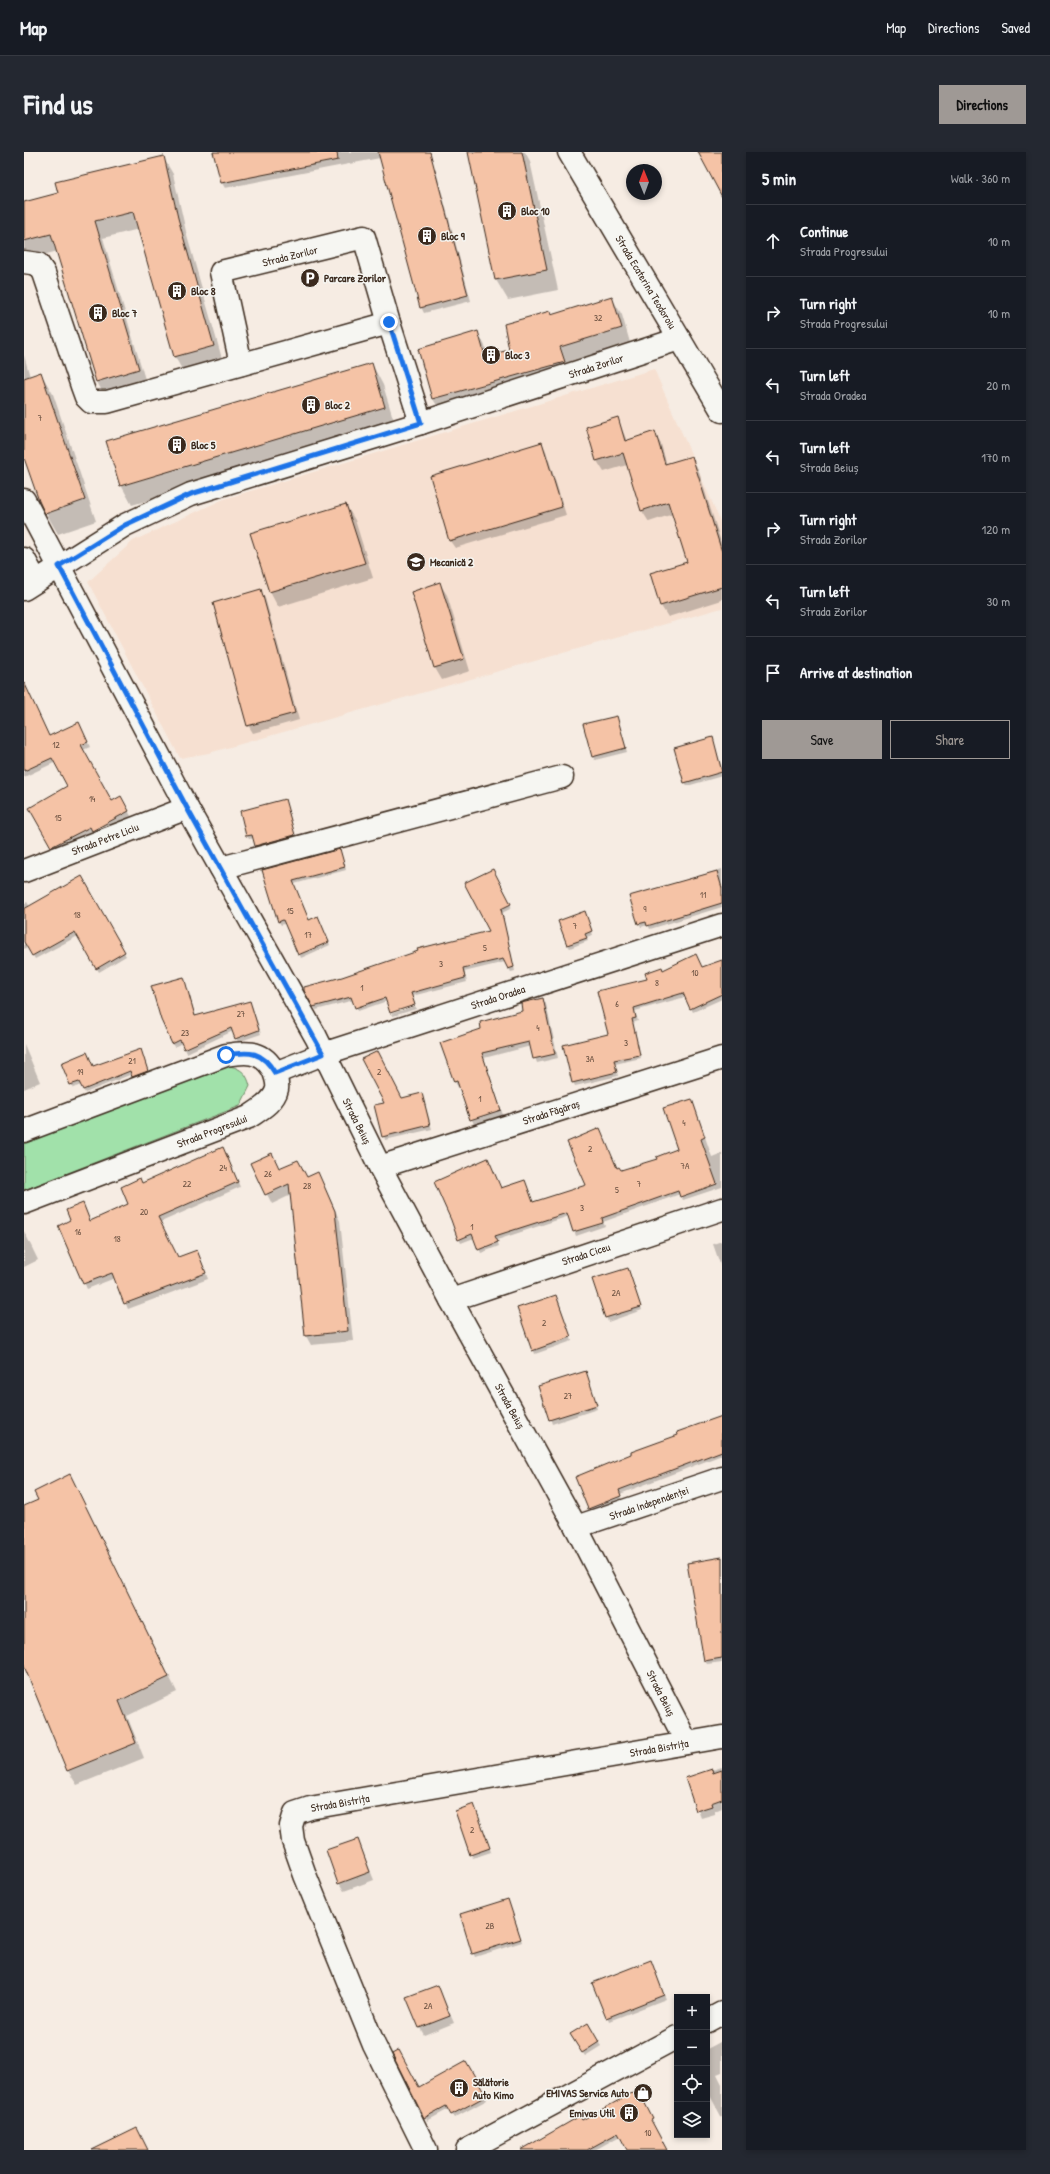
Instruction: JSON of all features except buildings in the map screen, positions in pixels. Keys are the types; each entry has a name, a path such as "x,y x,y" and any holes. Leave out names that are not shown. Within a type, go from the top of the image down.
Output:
{"street":[{"name":"Strada Ecaterina Teodoroiu","path":"570,152 722,411"},
{"name":"Strada Zorilor","path":"241,364 221,272 364,238 421,423"},
{"path":"24,262 38,264 44,273 86,397 91,402 107,402 389,322"},
{"name":"Strada Zorilor","path":"30,585 125,525 191,494 421,423 679,339"},
{"name":"Strada Beiuș","path":"24,500 187,808 323,1054 380,1167 451,1300 576,1527 687,1743"},
{"path":"24,559 30,585"},
{"path":"220,868 562,777"},
{"name":"Strada Petre Liciu","path":"24,870 187,808"},
{"name":"Strada Oradea","path":"275,1073 323,1054 722,925"},
{"path":"24,1131 226,1055 243,1052 258,1054 268,1062 275,1073"},
{"name":"Strada Făgăraș","path":"380,1167 722,1058"},
{"name":"Strada Progresului","path":"24,1203 249,1117 267,1104 277,1089 275,1073"},
{"name":"Strada Ciceu","path":"451,1300 722,1209"},
{"name":"Strada Independenței","path":"576,1527 722,1478"},
{"name":"Strada Bistrița","path":"426,2150 374,2045 296,1848 291,1826 295,1813 310,1808 722,1737"},
{"path":"710,2019 722,2013"},
{"path":"467,2150 674,2039"}],"shaded area":[{"name":"Mecanică 2","path":"654,369 722,525 722,608 209,753 180,758 88,582 133,541 224,499"}],"green space":[{"path":"230,1066 243,1073 250,1086 240,1106 24,1190 24,1140"}],"place":[{"name":"Bloc 10","path":"507,211"},
{"name":"Bloc 9","path":"427,236"},
{"name":"Parcare Zorilor","path":"310,278"},
{"name":"Bloc 8","path":"177,291"},
{"name":"Bloc 7","path":"98,313"},
{"name":"Bloc 3","path":"491,355"},
{"name":"Bloc 2","path":"311,405"},
{"name":"Bloc 5","path":"177,445"},
{"name":"Mecanică 2","path":"416,562"},
{"name":"Sălătorie Auto Kimo","path":"459,2088"},
{"name":"EMIVAS Service Auto","path":"643,2093"},
{"name":"Emivas Util","path":"629,2113"}],"route":[{"path":"226,1055 243,1052 258,1054 268,1062 275,1073 323,1054 316,1037 187,808 59,566 125,525 191,494 421,423 389,322"}]}
